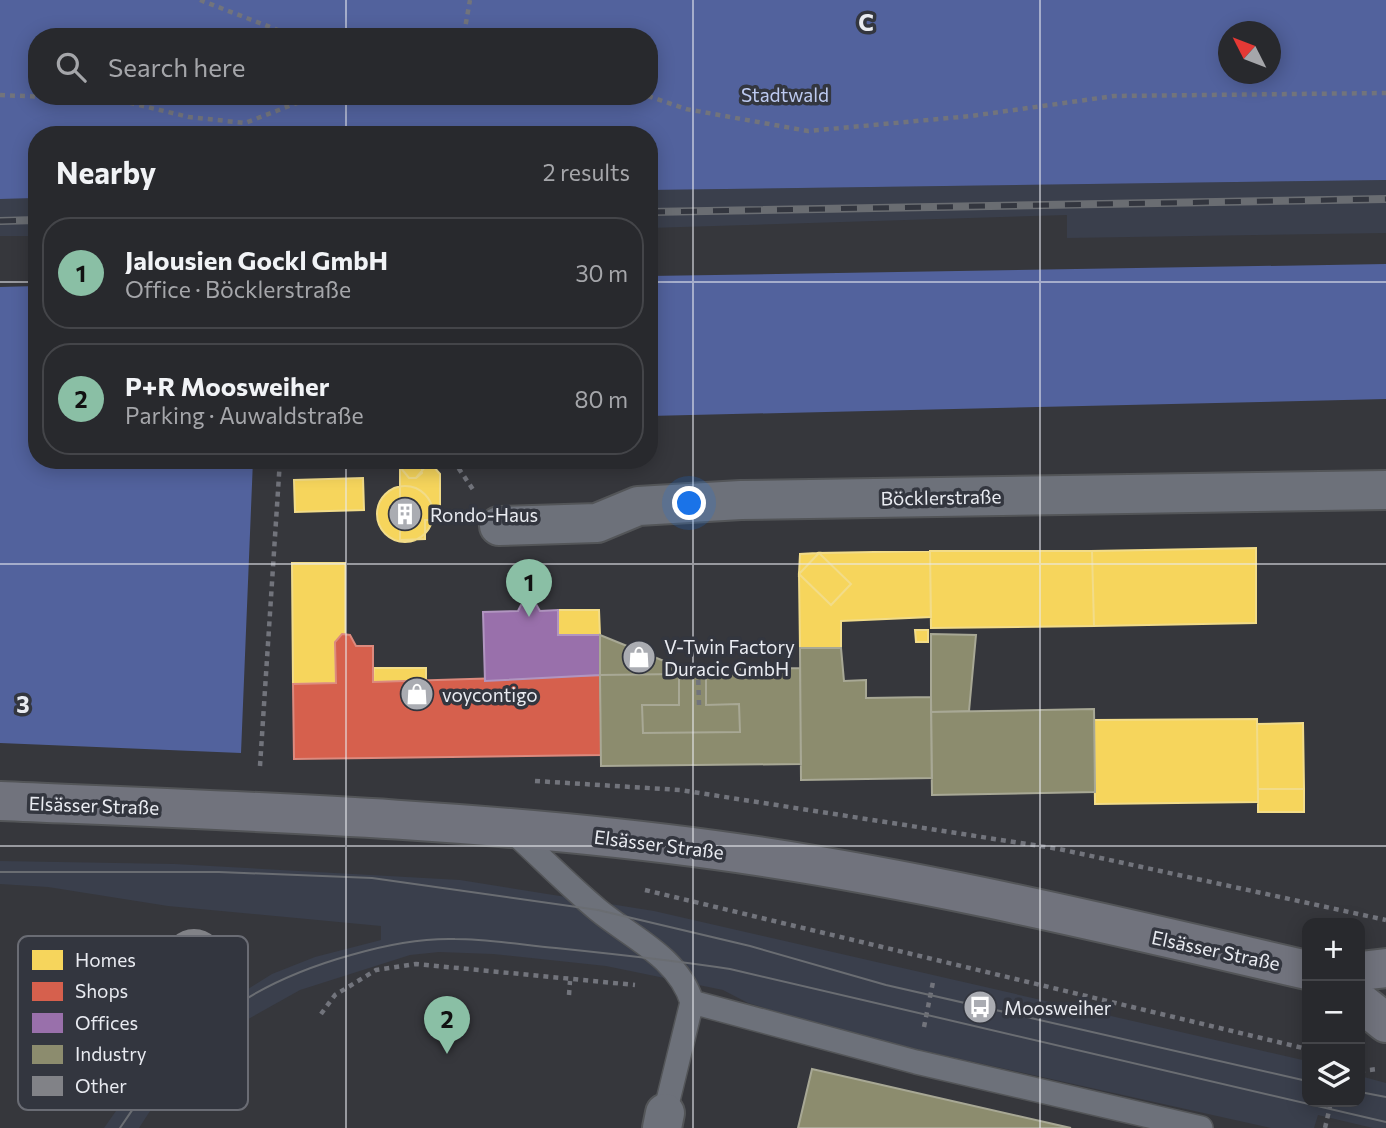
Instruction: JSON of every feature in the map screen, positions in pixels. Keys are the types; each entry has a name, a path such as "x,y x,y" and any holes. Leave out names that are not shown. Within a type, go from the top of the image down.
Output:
{"main road":[{"name":"Elsässer Straße","path":"0,801 508,828 717,851 838,871 1302,969"},
{"path":"1365,970 1386,968"}],"street":[{"name":"Böcklerstraße","path":"499,526 597,523 638,506 741,500 1386,490"}],"lane":[{"path":"508,828 598,910 664,959 690,995 916,1062 1201,1128"},
{"path":"664,1121 690,995"}],"path":[{"path":"200,0 273,28"},
{"path":"465,28 470,0"},
{"path":"658,99 686,109 808,131 971,116 1114,96 1386,93"},
{"path":"0,95 28,96"},
{"path":"139,105 189,117 245,123 292,105"},
{"path":"260,766 279,469"},
{"path":"698,670 699,705"},
{"path":"634,888 1302,1048"},
{"path":"321,1014 335,995 376,970 415,964 690,995"},
{"path":"569,995 570,981"},
{"path":"916,1062 933,982"},
{"path":"1365,1070 1386,1068"},
{"path":"1325,1128 1330,1107"}],"shaded area":[{"path":"1386,180 1386,233 1067,238 1067,215 658,228 658,190"},
{"path":"28,198 28,236 0,236 0,199"},
{"path":"0,861 175,864 460,880 654,911 1302,1060 1302,1107 1365,1107 1365,1077 1386,1083 1386,1128 1373,1128 1318,1115 1314,1128 1271,1128 857,1036 748,1003 723,990 606,966 493,954 439,952 410,955 300,990 248,1019 248,989 272,974 315,957 381,940 381,926 168,906 48,887 0,884"},
{"path":"117,1110 151,1110 139,1128 104,1128"}],"green space":[{"name":"Stadtwald","path":"0,0 1386,0 1386,180 658,190 658,126 28,126 28,198 0,199"},
{"path":"1386,264 1386,399 658,416 658,276"},
{"path":"28,286 28,469 253,469 241,753 0,743 0,287"}],"building: Homes":[{"path":"400,469 409,478 416,478 423,469 436,469 440,474 440,520 425,520 425,539 400,540"},
{"path":"402,469 422,469 422,473 416,478 409,478"},
{"path":"363,478 364,510 295,512 294,480"},
{"name":"Rondo-Haus","path":"405,486 416,488 425,494 431,503 431,525 425,534 416,540 405,542 394,540 385,534 379,525 377,514 379,503 385,494 394,488"},
{"path":"1256,548 1256,623 1094,626 1092,551"},
{"path":"930,551 931,617 841,621 841,648 800,648 799,574 831,605 851,584 819,553"},
{"path":"930,551 1092,551 1094,626 931,628"},
{"path":"819,553 851,584 831,605 799,574"},
{"path":"819,553 799,574 800,554"},
{"path":"292,563 345,563 345,633 335,642 336,683 293,684"},
{"path":"558,610 599,610 600,635 558,635"},
{"path":"915,630 928,630 928,642 916,642"},
{"path":"374,668 426,668 426,681 373,682"},
{"path":"1257,719 1258,802 1095,804 1094,720"},
{"path":"1303,723 1304,789 1258,789 1257,724"},
{"path":"1258,789 1304,789 1304,812 1258,812"}],"building: Shops":[{"path":"342,634 350,635 356,646 373,646 373,682 600,675 602,755 294,759 293,684 336,683 335,642"}],"building: Offices":[{"path":"530,601 536,604 540,611 558,610 558,635 600,635 600,675 485,681 483,612 518,611 521,605"}],"building: Industry":[{"path":"931,634 976,635 969,711 931,712"},
{"path":"600,635 686,670 706,670 706,705 739,704 740,732 643,733 642,705 679,705 679,674 600,675"},
{"path":"800,648 841,648 844,681 866,680 866,698 931,697 932,778 801,780"},
{"path":"800,668 801,764 601,766 600,675 679,674 679,705 642,705 643,733 740,732 739,704 706,705 706,670"},
{"path":"1094,709 1095,792 932,795 931,712"},
{"path":"812,1069 1071,1128 798,1128"}],"building: Other":[{"path":"188,929 200,929 213,936 175,936"}],"tram line":[{"path":"0,872 219,872 372,878 598,910 750,946 886,985 1302,1080"},
{"path":"248,997 313,967 377,948 442,939 506,942 730,969 1386,1122"},
{"path":"1365,1093 1386,1097"},
{"path":"120,1128 133,1110"}],"railway":[{"path":"658,212 1386,199"},
{"path":"0,221 28,220"}],"place":[{"name":"Rondo-Haus","path":"405,514"},
{"name":"Jalousien Gockl GmbH","path":"529,617"},
{"name":"V-Twin Factory Duracic GmbH","path":"639,657"},
{"name":"voycontigo","path":"417,694"},
{"name":"Moosweiher","path":"980,1007"},
{"name":"P+R Moosweiher","path":"447,1054"}]}
